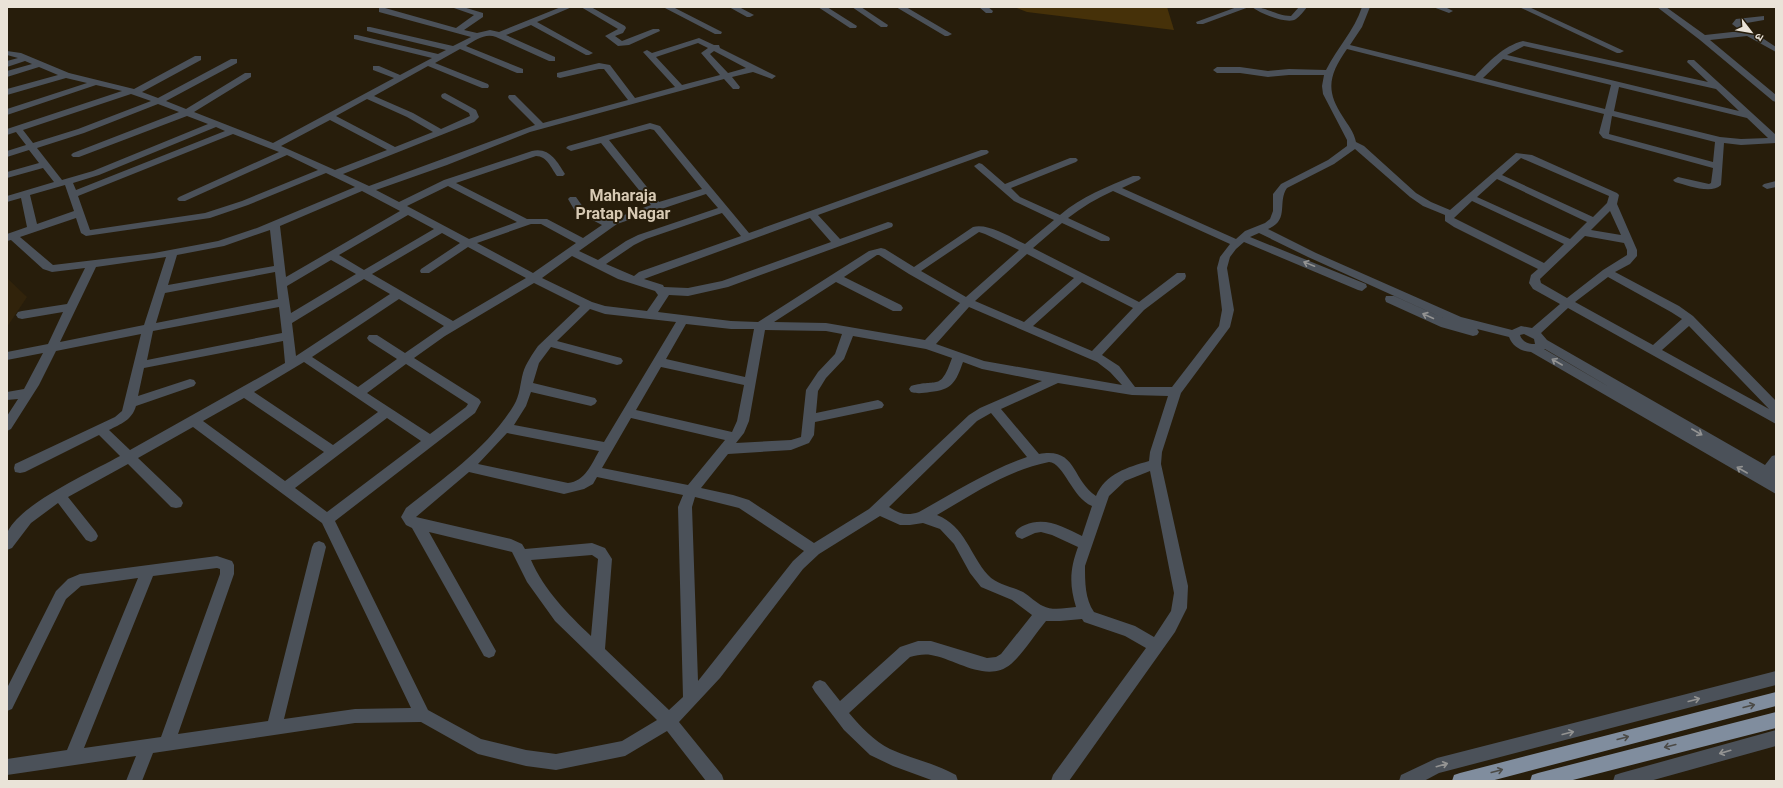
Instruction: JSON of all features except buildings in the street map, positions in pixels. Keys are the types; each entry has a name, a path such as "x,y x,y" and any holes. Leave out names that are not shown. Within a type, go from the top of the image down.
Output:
{"highway":[{"path":"1460,781 1776,699"},
{"path":"1538,781 1776,720"}],"street":[{"path":"455,7 480,15 457,30"},
{"path":"499,34 531,22 553,9 568,7"},
{"path":"585,7 622,28 609,36 621,44 656,31"},
{"path":"667,7 718,32"},
{"path":"733,7 750,15"},
{"path":"822,7 853,26"},
{"path":"856,7 884,25"},
{"path":"900,7 948,34"},
{"path":"1200,22 1245,7"},
{"path":"1256,7 1285,19 1293,18 1303,7"},
{"path":"1058,781 1179,612 1182,600 1181,586 1155,464 1159,440 1175,392 1224,327 1228,310 1222,268 1225,257 1240,241 1269,225 1275,220 1278,211 1278,194 1284,186 1346,152 1352,147 1351,136 1328,99 1326,85 1330,73 1358,25 1366,7"},
{"path":"1437,7 1449,11"},
{"path":"1523,7 1584,36 1620,51"},
{"path":"1661,7 1703,38 1776,99"},
{"path":"382,10 478,36"},
{"path":"1761,18 1736,22 1738,26 1776,50"},
{"path":"531,22 590,53"},
{"path":"370,29 457,48 520,71"},
{"path":"273,146 478,36 490,32 499,34 552,59"},
{"path":"1703,38 1748,33"},
{"path":"357,37 439,57"},
{"path":"1761,41 1776,39"},
{"path":"680,88 649,54 695,40 702,40 753,69 772,76"},
{"path":"1346,44 1723,136 1742,142"},
{"path":"1479,77 1501,56 1517,44 1531,44 1717,87"},
{"path":"716,47 705,53 736,87"},
{"path":"7,53 26,58 66,75 133,91 287,152 365,189 588,305 605,310 731,325 826,328 849,331 928,345 982,365 1132,391 1175,392"},
{"path":"1501,56 1615,85 1749,116"},
{"path":"7,64 26,58"},
{"path":"7,132 133,91 198,58"},
{"path":"7,154 96,125 159,101 234,61"},
{"path":"1609,109 1720,140 1742,142 1776,140 1691,62"},
{"path":"427,63 485,86"},
{"path":"7,74 40,64"},
{"path":"560,75 599,66 607,67 633,101"},
{"path":"376,68 400,78"},
{"path":"10,237 47,267 52,269 220,244 274,225 365,189 444,163 527,130 753,69"},
{"path":"1217,70 1240,70 1268,74 1289,72 1330,73"},
{"path":"7,92 66,75"},
{"path":"76,155 188,112 248,75"},
{"path":"7,112 97,82"},
{"path":"1615,85 1604,133 1608,137 1717,166"},
{"path":"368,96 410,114 440,132"},
{"path":"18,129 45,164 64,182 73,195 86,233 91,233 206,216 394,150 471,120 475,114 446,96"},
{"path":"512,97 541,126"},
{"path":"329,116 394,150"},
{"path":"7,200 115,166 216,124"},
{"path":"571,148 650,126 656,128 747,237"},
{"path":"73,195 233,130"},
{"path":"603,139 657,206"},
{"path":"1678,180 1710,187 1716,185 1720,140"},
{"path":"1765,140 1776,151"},
{"path":"1352,143 1361,148 1413,195 1427,204 1451,214"},
{"path":"182,199 287,152"},
{"path":"282,284 447,182 540,152 546,154 560,174"},
{"path":"635,280 652,271 984,152"},
{"path":"1546,268 1452,222 1449,216 1519,155 1525,155 1610,192 1614,196 1612,204 1570,243 1546,268 1535,278 1534,283 1567,304 1776,419"},
{"path":"1004,188 1073,160"},
{"path":"7,176 45,164"},
{"path":"979,166 1017,198 1060,220 1105,239"},
{"path":"1495,175 1593,221"},
{"path":"928,345 967,303 1060,220 1084,201 1136,178"},
{"path":"447,182 525,222"},
{"path":"1114,188 1240,241 1336,271"},
{"path":"358,393 453,326 534,278 609,224 630,215 708,190"},
{"path":"25,194 33,230"},
{"path":"1470,197 1570,243"},
{"path":"573,199 579,210 609,224"},
{"path":"1536,341 1567,304 1606,272 1628,260 1632,256 1632,250 1612,204"},
{"path":"598,265 630,243 642,237 724,209"},
{"path":"10,237 79,214"},
{"path":"811,214 838,243"},
{"path":"425,271 468,243 525,222 535,220 543,221 584,243"},
{"path":"274,225 291,365"},
{"path":"662,292 688,292 724,284 888,226"},
{"path":"286,321 442,229"},
{"path":"1260,229 1336,271 1456,324 1517,339 1520,331 1655,413 1767,477 1776,489"},
{"path":"913,272 977,230 988,232 1026,249 1140,307"},
{"path":"1582,232 1628,240"},
{"path":"691,700 685,507 691,492 740,430 743,421 760,326 877,251 885,253 913,272 967,303 1094,356 1111,365 1121,375 1132,391"},
{"path":"20,468 100,429 128,413 148,329 174,252"},
{"path":"571,252 598,265 659,288 664,295 649,316"},
{"path":"331,255 453,326"},
{"path":"7,426 35,382 92,264"},
{"path":"161,290 280,268"},
{"path":"1606,272 1675,309 1689,319 1776,409"},
{"path":"1094,356 1140,307 1181,276"},
{"path":"835,277 897,308"},
{"path":"1025,327 1081,277"},
{"path":"7,544 13,534 27,518 42,506 291,365 399,294"},
{"path":"7,356 284,302"},
{"path":"588,305 542,350 533,363 521,404 494,440 468,467 411,512 408,517 416,524 511,545 517,548 522,555 532,578 560,616 668,721 716,781"},
{"path":"22,315 71,307"},
{"path":"1654,351 1689,319"},
{"path":"468,467 564,489 582,486 594,471 683,320"},
{"path":"724,450 791,445 805,440 808,435 812,390 822,374 840,356 849,331"},
{"path":"140,365 288,336"},
{"path":"327,519 471,410 475,402 373,338"},
{"path":"549,343 617,361"},
{"path":"915,389 937,388 947,384 951,379 959,356"},
{"path":"304,357 430,440"},
{"path":"659,362 750,382"},
{"path":"7,767 354,716 423,715 478,746 526,758 556,762 625,748 668,721 691,700 715,673 798,565 814,550 859,523 879,507 973,418 993,407 1057,379"},
{"path":"131,403 190,383"},
{"path":"526,386 590,401"},
{"path":"244,392 333,452"},
{"path":"7,396 28,393"},
{"path":"809,419 878,405"},
{"path":"993,407 1037,460"},
{"path":"285,488 388,412"},
{"path":"628,413 734,437"},
{"path":"194,421 327,519 423,715"},
{"path":"504,428 607,448"},
{"path":"100,429 130,456 176,503"},
{"path":"879,507 889,516 897,519 914,520 923,517 998,474 1019,465 1049,457 1059,459 1085,496 1091,501 1100,504"},
{"path":"1767,477 1776,460"},
{"path":"1155,464 1122,474 1103,494 1078,566 1078,574 1085,612 1089,617 1130,631 1156,646"},
{"path":"594,471 733,500 744,504 814,550"},
{"path":"59,496 91,536"},
{"path":"923,517 940,521 953,531 982,577 994,588 1022,598 1043,613 1055,615 1085,612"},
{"path":"416,524 489,651"},
{"path":"1022,533 1042,526 1086,544"},
{"path":"274,728 319,547"},
{"path":"522,555 592,549 598,550 603,554 605,559 597,652"},
{"path":"7,704 61,594 72,583 80,580 217,562 226,564 228,568 167,743"},
{"path":"72,757 148,572"},
{"path":"840,711 904,652 918,648 931,648 987,664 998,664 1006,659 1043,613"},
{"path":"1407,781 1437,766 1776,678"},
{"path":"820,687 860,737 872,748 884,755 942,775 950,781"},
{"path":"1621,781 1776,738"},
{"path":"134,781 148,746"}],"shaded area":[{"path":"1014,7 1167,7 1174,30 1027,12"},
{"path":"7,278 27,297 7,327"}],"district":[{"name":"Maharaja Pratap Nagar","path":"623,204"}]}
